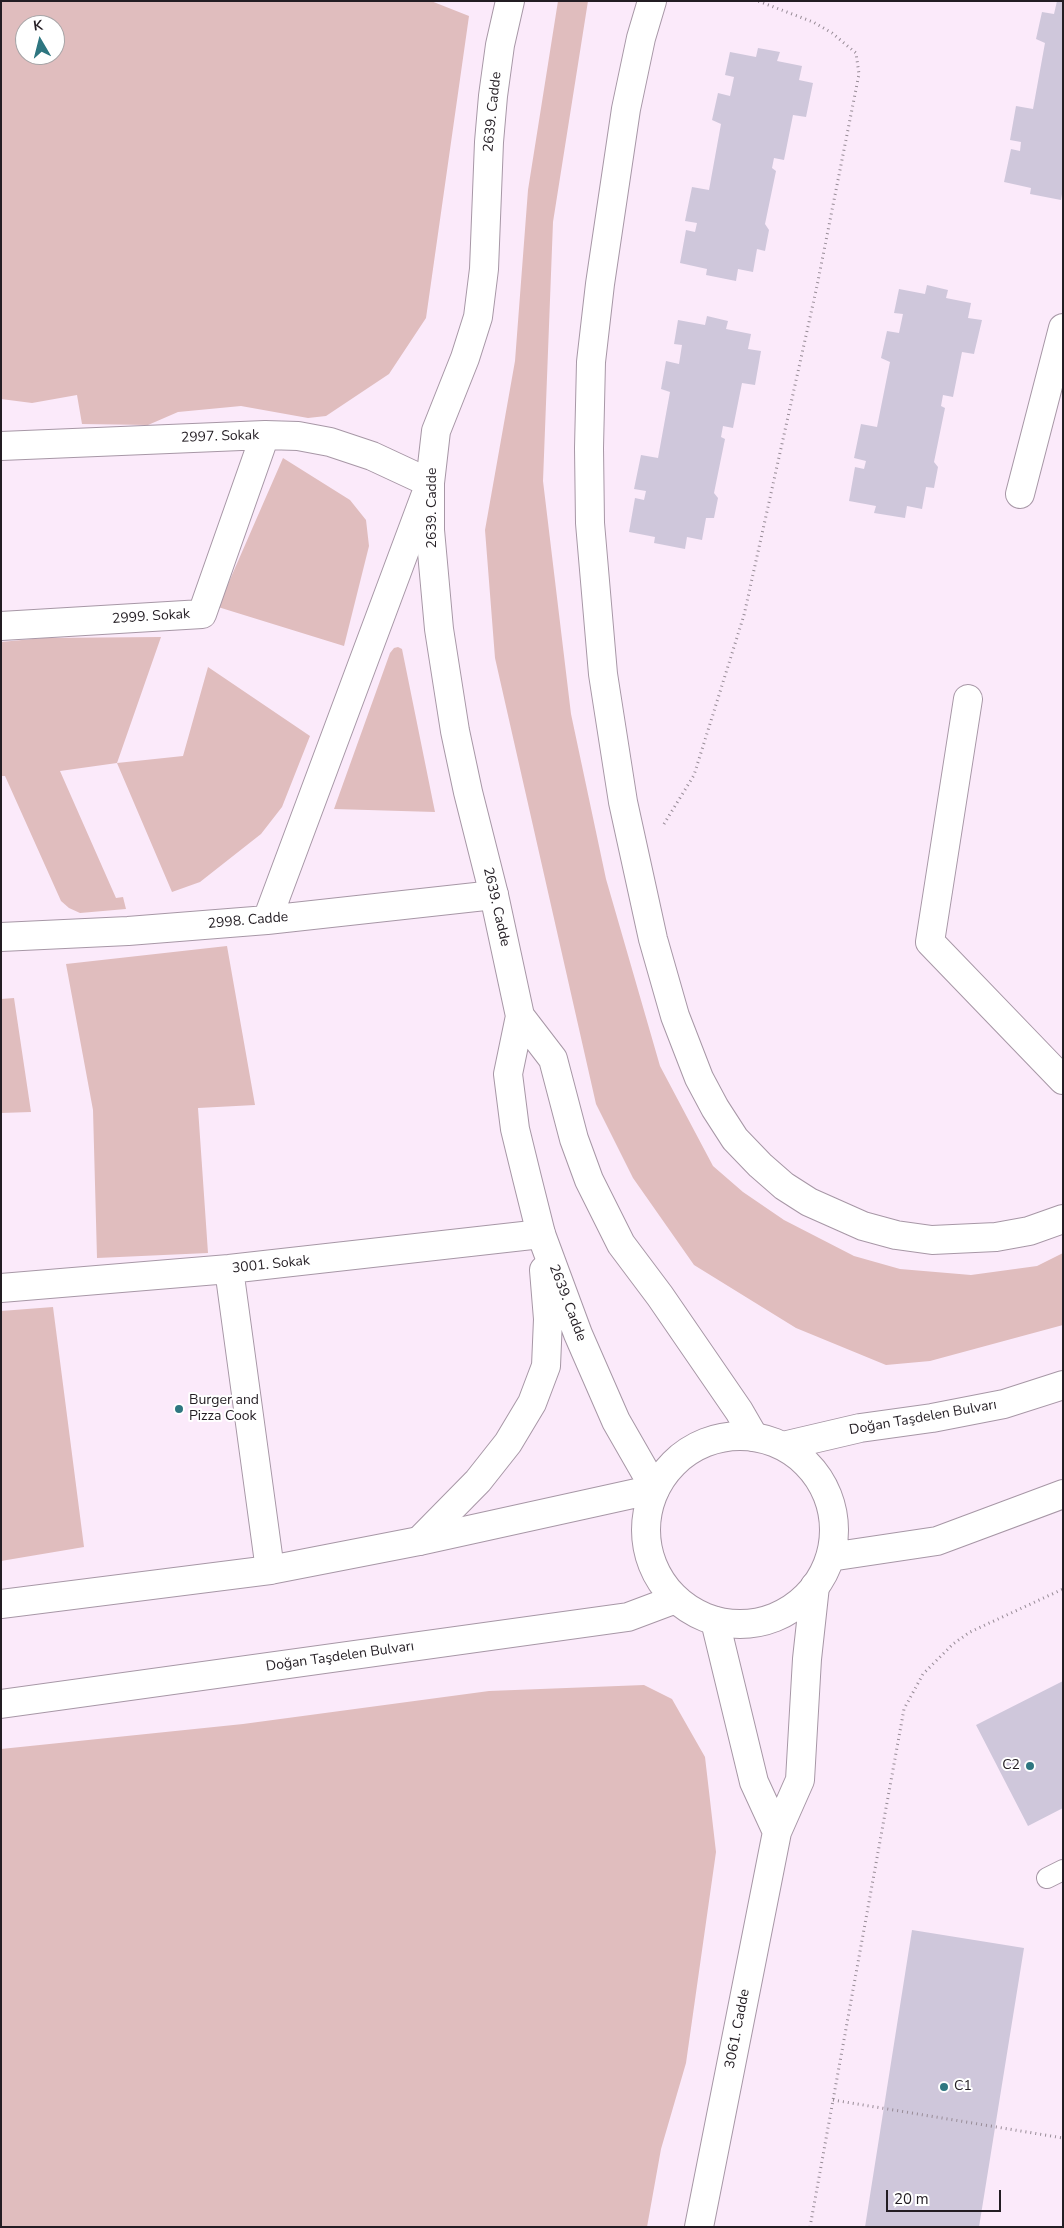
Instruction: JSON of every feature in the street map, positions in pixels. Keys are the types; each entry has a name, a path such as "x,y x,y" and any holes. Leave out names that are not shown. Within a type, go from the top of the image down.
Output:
{"street":[{"name":"2639. Cadde","path":"510,1 500,45 493,96 489,142 484,269 478,317 465,358 436,431 430,483 430,530 447,679 468,792 494,895 520,1016 508,1074 515,1128 541,1234 596,1376 616,1421 655,1489"},
{"path":"652,1 641,38 626,109 601,274 591,362 590,523 602,664 612,735 635,864 653,939 675,1016 699,1078 735,1139 784,1186 809,1202 863,1226 896,1235 932,1240 996,1237 1029,1231 1063,1219"},
{"path":"1020,494 1063,328"},
{"name":"2997. Sokak","path":"1,446 265,435 298,436 330,442 372,456 430,483"},
{"name":"2999. Sokak","path":"1,626 202,614 265,435"},
{"path":"267,920 430,483"},
{"path":"968,699 930,942 1063,1080"},
{"name":"2998. Cadde","path":"1,937 128,931 267,920 494,895"},
{"name":"2639. Cadde","path":"520,1016 553,1059 574,1140 589,1180 621,1244 660,1296 739,1411 754,1437"},
{"path":"419,1540 478,1481 508,1443 532,1403 546,1366 548,1319 541,1234"},
{"name":"3001. Sokak","path":"1,1288 229,1269 541,1234"},
{"path":"229,1269 270,1570"},
{"name":"Doğan Taşdelen Bulvarı","path":"783,1446 860,1428 932,1418 1004,1404 1063,1385"},
{"path":"724,1437 754,1437 783,1446 801,1459 816,1474 826,1493 832,1514 834,1536 830,1557 815,1586 795,1606 770,1619 743,1624 715,1621 694,1612 676,1599 663,1584 653,1567 647,1548 645,1527 648,1508 655,1489 672,1464 696,1446 724,1437"},
{"path":"1,1604 270,1570 655,1489"},
{"path":"830,1557 936,1541 1063,1494"},
{"name":"3061. Cadde","path":"699,2227 777,1832 800,1780 807,1659 815,1586"},
{"name":"Doğan Taşdelen Bulvarı","path":"1,1704 628,1617 676,1599"},
{"path":"715,1621 754,1782 777,1832"}],"path":[{"path":"635,864 679,802 694,775 744,615 818,286 859,74 856,53 832,33 813,22 758,1"},
{"path":"810,2227 904,1708 923,1674 953,1644 970,1632 1063,1589"},
{"path":"833,2100 1063,2138"}],"shaded area":[{"path":"1,1 431,1 469,16 426,318 389,374 326,416 308,418 241,406 178,412 148,425 82,424 77,395 32,403 1,399"},
{"path":"558,1 588,1 553,222 543,481 571,714 606,879 660,1066 713,1166 743,1192 784,1220 854,1256 900,1269 971,1275 1037,1266 1063,1253 1063,1325 930,1361 886,1365 796,1328 694,1265 633,1178 596,1104 495,658 485,530 515,361 528,190"},
{"path":"283,458 350,500 366,520 369,546 344,646 218,607"},
{"path":"161,637 117,763 60,771 116,898 123,897 126,909 80,913 69,908 61,901 5,776 1,776 1,642 43,638"},
{"path":"394,648 402,649 435,812 334,809 390,653"},
{"path":"208,667 310,736 282,807 261,834 200,882 172,892 117,763 183,756"},
{"path":"227,946 255,1105 198,1108 208,1253 97,1258 93,1110 66,964"},
{"path":"14,998 31,1112 1,1113 1,999"},
{"path":"53,1307 84,1547 1,1561 1,1311"},
{"path":"644,1685 672,1699 705,1757 716,1852 686,2063 661,2149 647,2227 1,2227 1,1749 243,1724 489,1691"}],"building":[{"path":"1057,1 1063,1 1063,188 1061,200 1030,194 1031,188 1004,182 1011,149 1020,151 1021,142 1010,140 1016,106 1033,109 1045,43 1036,39 1042,12 1054,14"},
{"path":"758,48 780,52 777,61 802,66 799,80 813,83 806,117 793,115 784,160 774,158 772,168 776,171 765,224 769,230 765,251 757,249 753,272 738,269 736,281 706,275 707,269 680,263 686,230 695,232 697,223 685,221 692,187 709,190 721,124 712,120 718,93 730,96 734,77 725,75 730,52 756,57"},
{"path":"927,285 948,290 946,298 971,303 968,318 982,320 974,354 962,352 953,397 943,395 941,406 945,408 934,462 938,467 934,488 926,487 922,509 907,506 905,518 874,513 876,506 849,501 855,467 864,469 866,461 854,458 861,424 877,427 890,362 881,358 887,331 899,333 903,314 894,313 899,289 925,294"},
{"path":"707,316 728,321 726,329 751,334 748,349 761,351 755,385 742,383 733,428 723,426 721,437 725,439 714,493 718,498 714,518 706,518 702,540 687,537 685,549 654,543 655,537 629,532 635,498 644,500 646,491 634,489 641,455 658,458 670,392 661,389 666,361 679,364 682,345 674,344 678,320 705,325"},
{"name":"C2","path":"1063,1681 1063,1808 1028,1826 976,1725"},
{"name":"C1","path":"912,1930 1024,1948 979,2227 865,2227"}],"place":[{"name":"Burger and Pizza Cook","path":"179,1409"},
{"name":"C2","path":"1030,1766"},
{"name":"C1","path":"944,2087"}]}
